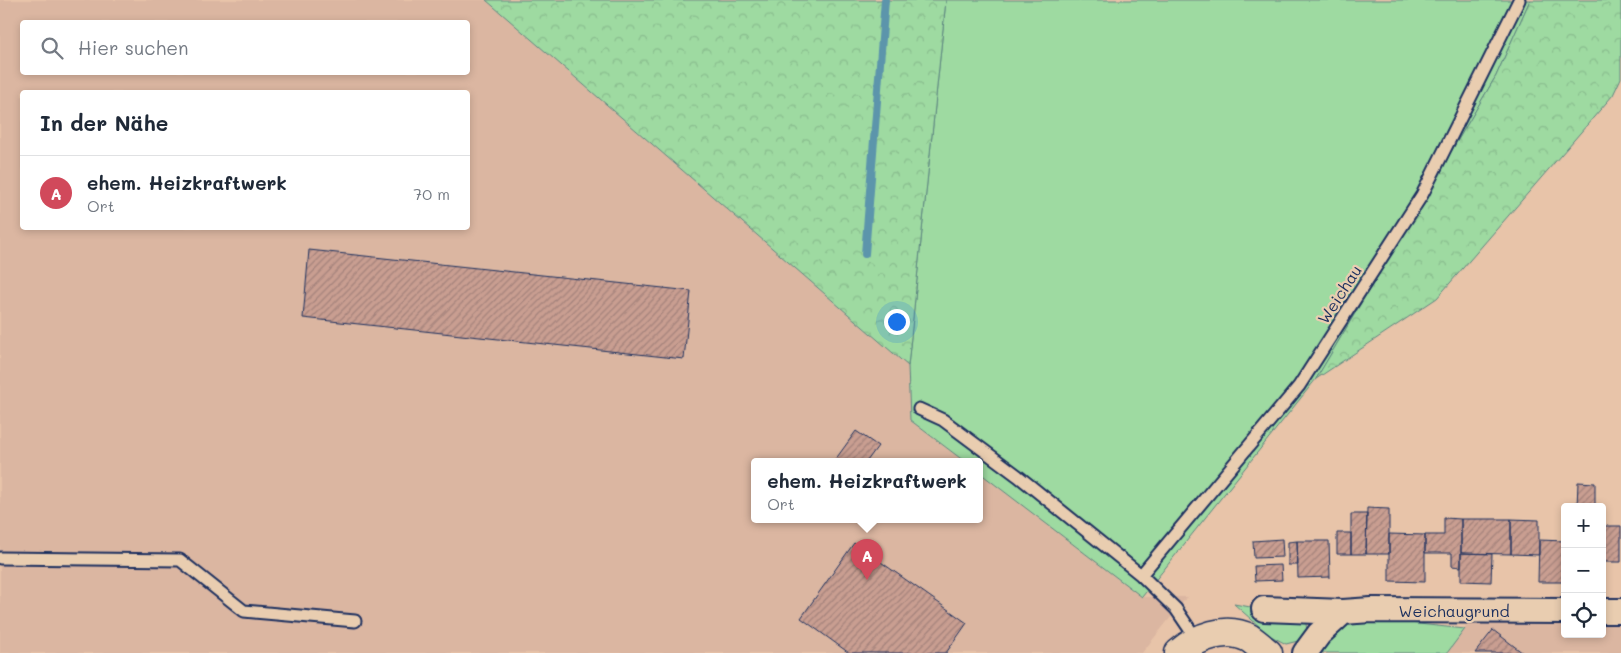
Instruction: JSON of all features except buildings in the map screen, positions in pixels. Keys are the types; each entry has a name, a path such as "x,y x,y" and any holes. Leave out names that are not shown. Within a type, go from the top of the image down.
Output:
{"street":[{"name":"Weichaugrund","path":"1264,609 1343,612 1371,610 1561,611"},
{"path":"1606,611 1621,611"},
{"path":"1305,653 1319,634 1343,612"},
{"path":"1188,647 1223,633 1248,638 1268,653"}],"lane":[{"name":"Weichau","path":"1141,575 1299,386 1422,196 1519,0"},
{"path":"919,409 943,420 1018,476 1141,575 1176,609 1188,647"},
{"path":"0,558 180,560 244,611 355,621"}],"shaded area":[{"path":"0,0 486,0 908,366 910,420 960,458 751,458 751,523 983,523 983,475 1142,597 1187,597 1142,653 0,653"},
{"path":"1471,620 1561,622 1561,638 1606,638 1606,623 1621,623 1621,653 1447,653"}],"green space":[{"path":"486,0 946,0 908,366"},
{"path":"946,0 1530,0 1496,76 1316,379 1142,597 983,475 983,458 960,458 910,420 908,366"},
{"path":"1530,0 1621,0 1621,78 1613,95 1437,298 1316,379 1496,76"},
{"path":"1234,604 1305,617 1307,631 1298,641 1286,644 1269,635"},
{"path":"1372,619 1465,629 1447,653 1322,653 1333,632 1347,621"}],"waterway":[{"path":"865,254 885,0"}],"place":[{"name":"ehem. Heizkraftwerk","path":"867,580"}]}
